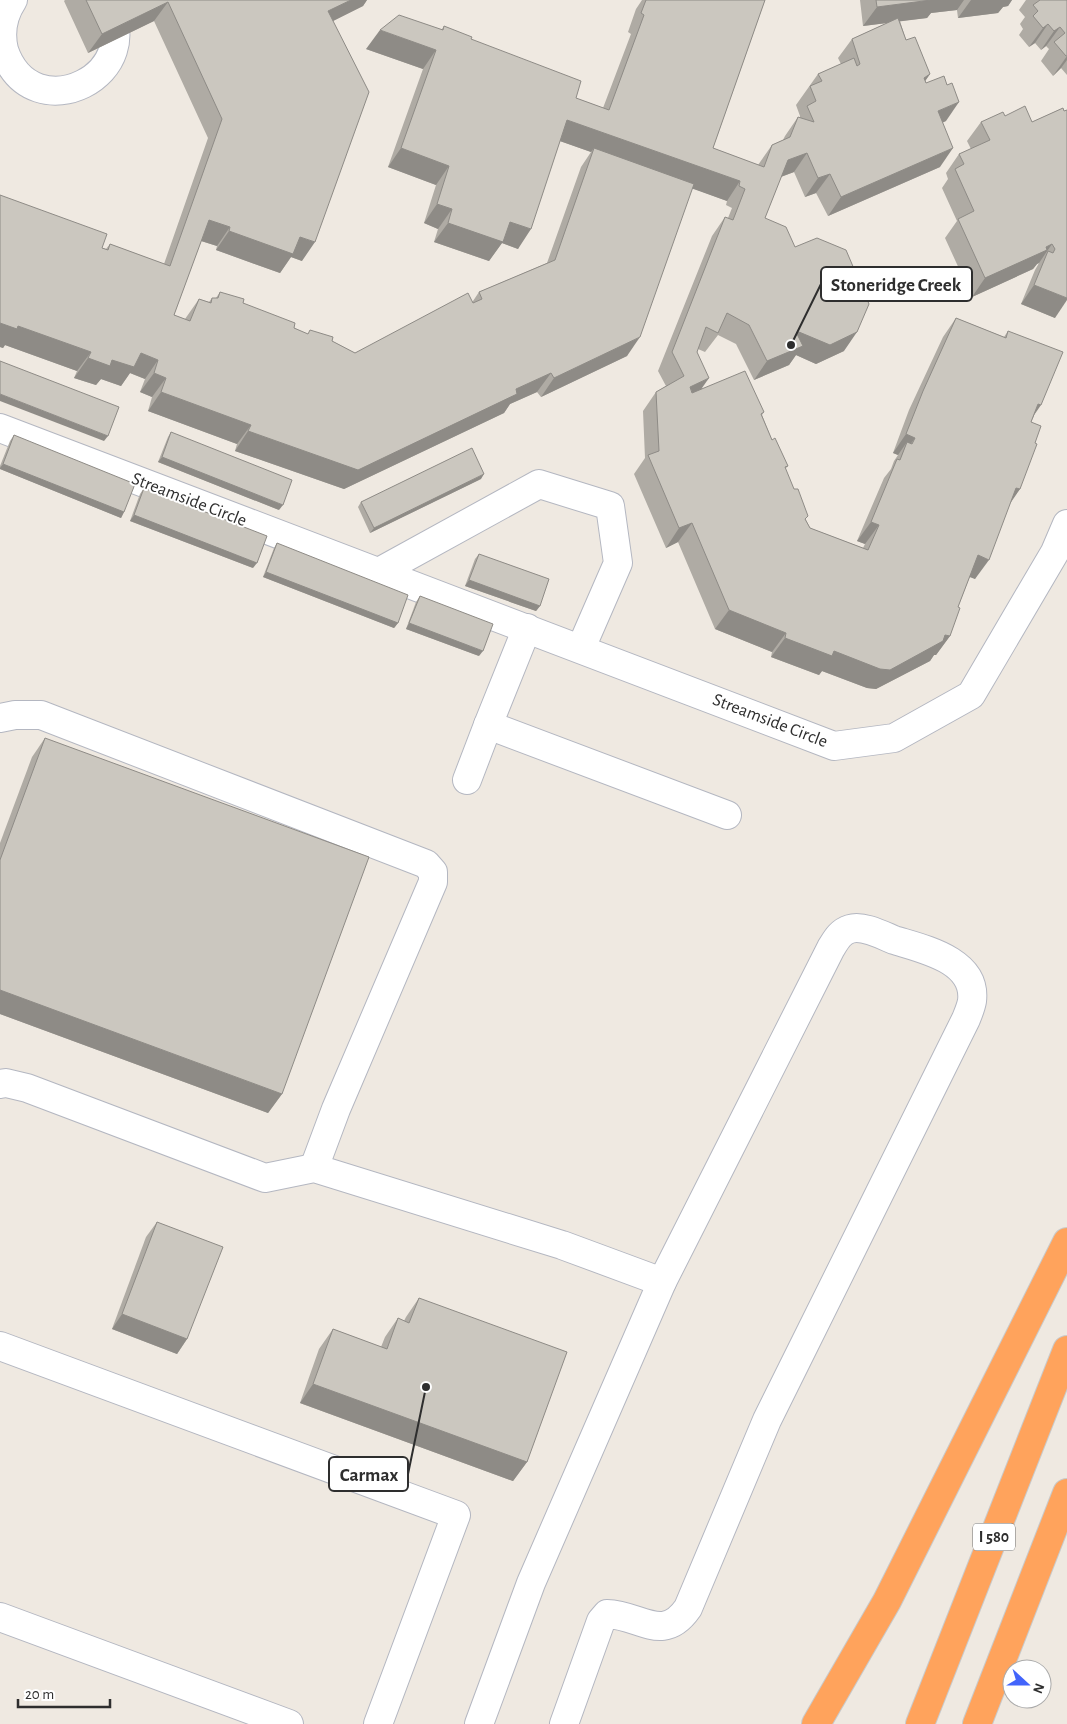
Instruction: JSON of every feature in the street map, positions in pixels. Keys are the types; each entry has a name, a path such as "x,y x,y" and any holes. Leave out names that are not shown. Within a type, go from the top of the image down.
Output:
{"highway":[{"path":"816,1724 887,1601 1067,1242"},
{"name":"I 580","path":"920,1724 1067,1350"},
{"path":"977,1724 1067,1494"}],"street":[{"path":"13,0 7,9 2,26 4,63 20,77 36,87 56,92 75,89 92,80 106,66 114,48 115,29 110,10 103,0"},
{"name":"Streamside Circle","path":"0,428 834,746 894,738 972,695 1055,552 1067,524"},
{"path":"379,572 539,484 610,506 618,563 581,648"},
{"path":"467,780 528,628"},
{"path":"0,718 15,715 41,715 426,864 433,872 433,882 336,1110 314,1168"},
{"path":"488,725 727,815"},
{"path":"479,1724 531,1583 662,1282 841,934 851,929 866,930 938,954 958,965 968,980 972,1000 966,1020 767,1420 688,1608 680,1621 659,1627 617,1614 607,1614 601,1621 564,1724"},
{"path":"0,1084 6,1083 27,1088 265,1178 314,1168 562,1245 662,1282"},
{"path":"0,1346 456,1515 378,1724"},
{"path":"0,1616 289,1724"}],"building":[{"path":"86,0 351,0 328,11 369,92 315,242 300,237 293,254 229,231 230,227 209,220 174,315 190,321 199,299 211,303 212,298 218,298 220,292 244,299 243,303 295,323 294,328 308,334 310,330 333,337 332,341 355,353 468,293 473,303 482,299 479,292 555,260 594,148 694,184 640,337 554,378 551,373 516,389 517,394 358,470 248,431 251,425 161,392 166,378 154,373 158,360 141,353 134,367 112,360 110,366 88,358 91,352 18,326 17,329 0,323 0,195 107,234 102,248 108,250 110,244 170,266 222,119 168,2 102,34"},
{"path":"646,0 765,0 713,148 764,167 772,145 790,137 798,117 814,122 807,106 816,101 810,86 822,81 818,74 854,58 857,66 860,64 852,39 898,18 906,40 915,37 930,74 924,78 926,83 944,76 947,85 952,83 959,102 938,111 953,148 841,197 830,174 818,178 807,153 788,160 765,218 786,227 795,247 817,238 846,250 869,304 857,332 830,345 799,332 797,334 803,346 767,361 749,325 727,313 718,333 706,327 697,352 709,378 690,387 692,393 745,371 764,412 761,414 772,440 775,438 788,466 785,467 794,489 798,489 808,516 805,519 810,528 868,550 879,525 871,522 897,459 900,460 907,442 912,444 915,438 906,434 956,318 1006,338 1008,331 1063,352 1041,405 1038,404 1031,422 1041,426 1035,443 1037,444 1020,489 1016,488 989,560 978,555 958,607 960,608 950,636 945,635 943,641 890,670 880,669 834,651 832,656 785,638 786,633 729,610 692,523 679,528 648,455 659,451 656,392 684,376 672,352 725,217 733,220 745,189 739,186 740,181 567,120 531,229 510,222 503,242 448,223 452,209 437,204 449,166 401,148 436,50 380,30 399,15 443,30 444,26 472,37 471,39 581,81 576,98 609,110 644,15 641,13"},
{"path":"876,0 931,0 877,7"},
{"path":"1040,0 1067,0 1067,56 1054,42 1065,33 1060,27 1054,31 1048,24 1043,28 1033,16 1038,11 1033,5"},
{"path":"1025,106 1032,122 1063,108 1064,111 1067,110 1067,298 1034,285 1048,251 1053,253 1055,249 1052,244 1046,247 1047,250 985,278 958,219 974,211 955,169 964,164 959,154 990,140 981,122 1003,112 1005,116"},
{"path":"0,361 119,407 108,436 0,394"},
{"path":"171,432 292,480 283,505 162,457"},
{"path":"14,435 135,484 124,512 3,464"},
{"path":"472,448 484,474 374,528 361,502"},
{"path":"144,488 267,536 257,563 134,515"},
{"path":"277,543 408,595 398,623 266,572"},
{"path":"479,554 549,579 540,606 469,580"},
{"path":"420,596 493,624 483,651 409,623"},
{"path":"45,738 369,857 282,1094 0,990 0,860"},
{"path":"157,1222 223,1247 187,1339 122,1314"},
{"path":"419,1298 567,1352 527,1462 313,1384 333,1329 387,1349 398,1318 409,1323"}],"place":[{"name":"Stoneridge Creek","path":"791,345"},
{"name":"Carmax","path":"426,1387"}]}
